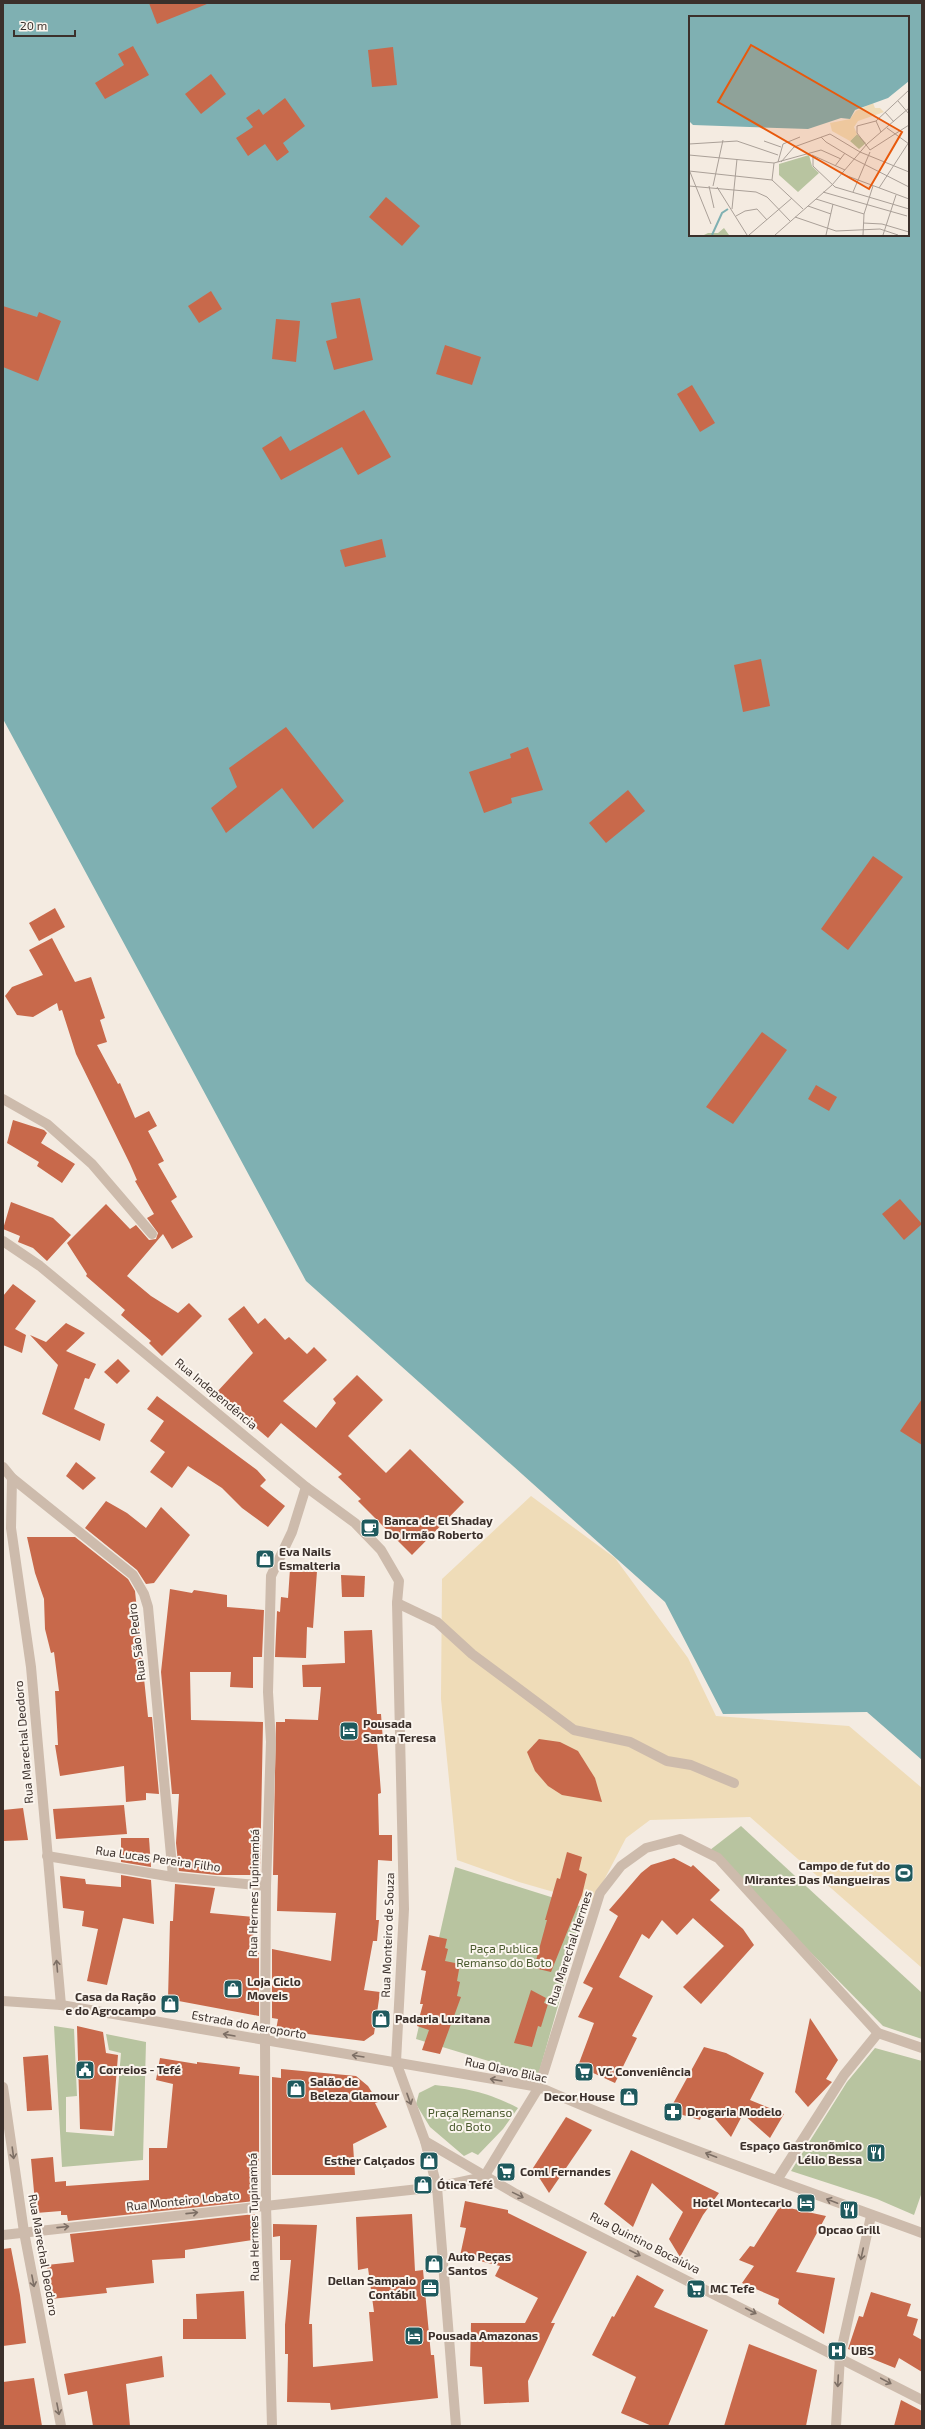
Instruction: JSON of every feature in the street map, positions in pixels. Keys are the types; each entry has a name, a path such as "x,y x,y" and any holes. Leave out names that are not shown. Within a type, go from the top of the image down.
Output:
{"street":[{"path":"3,1099 47,1124 92,1164 152,1234"},
{"name":"Rua Independência","path":"3,1241 40,1266 306,1487 355,1523 381,1550 399,1581"},
{"name":"Rua São Pedro","path":"3,1467 12,1478 133,1575 144,1594 148,1607 172,1877"},
{"name":"Rua Marechal Deodoro","path":"12,1478 7,1528 31,1666 61,2005"},
{"name":"Rua Hermes Tupinambá","path":"272,2426 266,2205 266,1886 271,1742 268,1692 270,1576 292,1532 306,1487"},
{"name":"Rua Monteiro de Souza","path":"399,1581 396,1603 404,1909 396,2062 424,2141 437,2187 456,2426"},
{"path":"396,1603 437,1622 472,1654 574,1730 630,1742 667,1761 691,1765 734,1783"},
{"name":"Rua Marechal Hermes","path":"484,2177 539,2087 600,1893 621,1866 646,1848 680,1839 718,1858 878,2033 922,2048"},
{"name":"Rua Lucas Pereira Filho","path":"47,1856 172,1877 266,1886"},
{"name":"Estrada do Aeroporto","path":"3,2001 61,2005 266,2042 396,2062"},
{"path":"777,2180 844,2075 878,2033"},
{"name":"Rua Olavo Bilac","path":"396,2062 539,2087 594,2111 871,2216 922,2233"},
{"name":"Rua Marechal Deodoro","path":"3,2087 24,2232 61,2426"},
{"name":"Rua Quintino Bocaiúva","path":"424,2141 484,2177 840,2356 922,2400"},
{"path":"437,2187 484,2177"},
{"name":"Rua Monteiro Lobato","path":"3,2235 437,2187"},
{"path":"836,2426 840,2356 871,2216"}],"green space":[{"path":"741,1826 922,1993 922,2039 883,2026 710,1850"},
{"name":"Paça Publica Remanso do Boto","path":"455,1867 586,1908 538,2076 416,2039"},
{"path":"54,2026 74,2029 77,2096 66,2097 66,2132 114,2136 121,2053 109,2050 106,2034 146,2042 143,2160 62,2167"},
{"path":"875,2048 922,2061 922,2192 914,2215 877,2199 791,2171 847,2082"},
{"name":"Praça Remanso do Boto","path":"435,2085 478,2092 497,2098 518,2108 503,2129 478,2155 472,2152 464,2156 430,2127 416,2104 419,2093"}],"sand":[{"path":"531,1496 615,1558 688,1658 716,1716 849,1726 922,1788 922,1968 750,1817 650,1820 626,1838 592,1903 519,1882 457,1860 441,1699 442,1579"}],"water":[{"path":"3,3 922,3 922,1760 867,1712 723,1714 665,1602 306,1281 3,719"}],"building":[{"path":"149,3 207,3 207,4 157,24"},
{"path":"133,46 149,75 105,99 95,83 124,65 118,54"},
{"path":"393,47 397,85 372,87 368,50"},
{"path":"211,74 226,94 201,114 185,94"},
{"path":"285,98 305,126 283,143 289,152 277,161 265,144 248,156 236,138 253,127 246,118 259,109 263,115"},
{"path":"386,197 420,226 402,246 369,217"},
{"path":"211,291 222,309 199,323 188,306"},
{"path":"360,298 373,360 334,370 326,341 337,338 331,303"},
{"path":"3,306 37,317 39,312 61,321 38,381 3,367"},
{"path":"276,319 300,321 296,362 272,359"},
{"path":"445,345 481,357 472,385 436,374"},
{"path":"692,385 715,423 700,432 677,394"},
{"path":"364,410 391,457 358,475 342,447 281,480 262,448 281,436 290,451"},
{"path":"382,539 386,557 345,567 340,550"},
{"path":"761,659 770,706 743,712 734,665"},
{"path":"286,727 344,801 313,829 282,788 226,833 211,808 237,787 229,768"},
{"path":"528,747 543,790 511,798 512,803 484,813 469,772 511,758 510,754"},
{"path":"628,790 645,811 606,843 589,823"},
{"path":"873,856 903,877 848,950 821,929"},
{"path":"55,908 65,927 39,941 29,923"},
{"path":"52,938 75,982 91,977 105,1018 100,1020 107,1042 97,1045 118,1084 120,1083 135,1118 149,1111 157,1126 148,1131 164,1161 158,1164 177,1197 171,1201 193,1237 172,1249 163,1234 127,1276 151,1296 178,1313 189,1303 202,1316 162,1356 149,1343 151,1341 121,1315 125,1310 86,1276 87,1274 67,1243 106,1204 130,1229 136,1225 149,1240 156,1239 158,1233 147,1218 154,1214 135,1181 137,1180 130,1164 76,1054 62,1010 59,1011 57,1003 33,1017 17,1015 5,996 12,987 43,975 29,950"},
{"path":"762,1032 787,1050 733,1124 706,1107"},
{"path":"816,1085 837,1097 829,1111 808,1099"},
{"path":"13,1120 44,1130 47,1133 41,1143 75,1164 62,1183 37,1166 39,1162 7,1143"},
{"path":"900,1199 922,1224 904,1240 882,1214"},
{"path":"11,1202 53,1218 71,1235 47,1261 33,1248 18,1242 20,1236 3,1229"},
{"path":"13,1284 36,1301 15,1329 26,1335 22,1353 3,1345 3,1296"},
{"path":"244,1306 258,1324 265,1318 285,1340 289,1337 307,1354 314,1347 327,1360 283,1401 316,1428 336,1403 333,1399 357,1375 383,1400 348,1436 386,1473 410,1449 464,1502 412,1555 358,1501 361,1499 338,1477 342,1474 281,1423 268,1438 216,1393 253,1353 228,1319"},
{"path":"66,1323 85,1333 66,1351 96,1364 89,1379 85,1378 74,1409 105,1424 100,1441 42,1414 58,1365 30,1335 46,1342"},
{"path":"118,1359 130,1371 117,1384 104,1372"},
{"path":"157,1396 257,1470 266,1480 260,1486 285,1506 268,1527 242,1508 222,1488 188,1466 172,1488 150,1472 165,1452 150,1441 164,1421 147,1409"},
{"path":"922,1399 922,1445 900,1431"},
{"path":"76,1462 96,1478 83,1490 66,1476"},
{"path":"106,1501 127,1513 146,1528 161,1507 190,1535 154,1583 146,1584 137,1570 85,1528"},
{"path":"27,1537 75,1537 128,1579 135,1591 148,1717 152,1717 159,1794 146,1793 146,1800 126,1802 124,1766 60,1776 55,1745 58,1745 55,1691 59,1691 54,1652 51,1653 45,1629 44,1599 35,1573"},
{"path":"290,1569 317,1571 313,1628 307,1627 306,1658 275,1657 277,1611 280,1612 281,1597 288,1598"},
{"path":"341,1575 365,1576 364,1597 342,1597"},
{"path":"170,1589 192,1593 194,1590 227,1595 227,1607 264,1610 262,1657 253,1657 253,1688 230,1687 231,1672 190,1672 191,1720 263,1722 260,1875 217,1875 179,1871 176,1843 179,1794 172,1794 161,1672"},
{"path":"372,1630 377,1714 381,1714 383,1741 377,1741 381,1793 378,1794 379,1835 392,1835 392,1861 378,1860 376,1920 379,1920 377,1941 373,1941 364,1990 380,1992 374,2034 364,2041 276,2030 278,2019 272,2018 272,1949 331,1961 336,1913 277,1911 278,1875 273,1875 276,1722 285,1722 285,1719 318,1720 321,1687 303,1687 302,1665 345,1663 344,1631"},
{"path":"539,1739 560,1742 578,1751 595,1778 602,1802 562,1795 548,1786 535,1771 527,1752"},
{"path":"124,1805 127,1834 56,1839 53,1809"},
{"path":"23,1808 28,1840 3,1841 3,1810"},
{"path":"121,1838 149,1838 151,1867 121,1862"},
{"path":"567,1852 582,1857 579,1870 587,1874 582,1895 551,1972 534,1968 547,1920 545,1920 557,1878 560,1879"},
{"path":"674,1858 691,1867 693,1865 720,1890 710,1900 743,1929 754,1945 701,2004 683,1987 724,1946 693,1918 677,1935 662,1920 649,1939 642,1934 619,1977 653,1996 632,2036 637,2038 615,2083 578,2066 594,2023 578,2017 593,1988 583,1983 618,1916 609,1910 641,1873 651,1865"},
{"path":"121,1875 151,1880 154,1924 123,1918 107,1985 87,1981 98,1929 82,1926 84,1911 63,1908 60,1876 85,1879 86,1884 121,1887"},
{"path":"175,1884 215,1888 210,1913 254,1917 253,1945 259,1946 259,2016 168,1999 170,1921 173,1921"},
{"path":"429,1935 447,1939 445,1948 448,1949 445,1961 460,1964 457,1981 460,1982 457,1996 461,1997 440,2054 422,2050 429,2030 417,2026 423,2004 420,2004 426,1971 421,1970"},
{"path":"531,1990 546,1998 544,2003 548,2004 541,2027 538,2026 532,2047 514,2043"},
{"path":"810,2018 838,2060 826,2079 832,2082 808,2107 795,2092"},
{"path":"77,2026 103,2032 106,2053 118,2055 112,2131 80,2129"},
{"path":"704,2047 726,2053 764,2073 750,2100 784,2114 770,2138 743,2114 731,2137 705,2107 700,2120 669,2111"},
{"path":"48,2055 52,2110 27,2111 23,2057"},
{"path":"160,2058 197,2064 197,2062 240,2067 239,2074 259,2076 259,2175 256,2175 255,2201 68,2221 67,2215 61,2215 61,2211 36,2213 31,2159 53,2157 55,2182 66,2181 66,2186 149,2180 149,2148 167,2148 173,2084 156,2080"},
{"path":"281,2069 356,2076 368,2086 378,2102 375,2103 387,2127 353,2144 355,2175 272,2175 272,2077 281,2078"},
{"path":"566,2117 592,2130 549,2193 533,2168"},
{"path":"631,2150 719,2193 703,2215 680,2257 669,2239 683,2212 652,2183 633,2227 604,2204"},
{"path":"465,2201 508,2210 508,2213 587,2252 551,2323 555,2323 528,2381 529,2402 484,2404 482,2367 470,2366 471,2323 525,2323 538,2298 495,2276 500,2266 460,2256 466,2228 460,2227"},
{"path":"780,2206 826,2216 796,2272 835,2278 824,2334 778,2304 779,2299 742,2283 754,2266 739,2260 750,2246 754,2247"},
{"path":"255,2214 255,2223 260,2224 260,2239 185,2250 185,2258 152,2260 154,2283 106,2288 107,2293 51,2299 47,2265 74,2262 70,2234"},
{"path":"412,2214 415,2271 423,2270 431,2355 434,2355 438,2398 331,2410 330,2403 287,2402 288,2354 285,2354 285,2325 291,2260 280,2260 280,2236 273,2237 273,2224 317,2225 309,2324 312,2324 313,2367 373,2361 369,2312 374,2312 368,2268 358,2270 356,2217"},
{"path":"11,2248 20,2295 26,2343 3,2346 3,2249"},
{"path":"637,2275 664,2290 654,2307 708,2330 668,2426 652,2426 621,2413 636,2377 592,2355 612,2316 614,2317"},
{"path":"244,2291 246,2339 183,2339 183,2319 197,2319 196,2294"},
{"path":"871,2292 911,2304 907,2316 918,2319 913,2335 922,2340 922,2372 899,2358 895,2368 848,2349 859,2316 863,2317"},
{"path":"749,2344 817,2370 806,2426 724,2426"},
{"path":"162,2356 164,2377 126,2384 130,2426 93,2426 87,2391 68,2395 64,2374"},
{"path":"34,2378 42,2426 3,2426 3,2382"},
{"path":"901,2400 922,2411 922,2426 894,2426"}],"place":[{"name":"Banca de El Shaday Do Irmão Roberto","path":"370,1528"},
{"name":"Eva Nails Esmalteria","path":"265,1559"},
{"name":"Pousada Santa Teresa","path":"349,1731"},
{"name":"Campo de fut do Mirantes Das Mangueiras","path":"904,1873"},
{"name":"Loja Ciclo Moveis","path":"233,1989"},
{"name":"Casa da Ração e do Agrocampo","path":"170,2004"},
{"name":"Padaria Luzitana","path":"381,2019"},
{"name":"Correios - Tefé","path":"85,2070"},
{"name":"VC Conveniência","path":"584,2072"},
{"name":"Salão de Beleza Glamour","path":"296,2089"},
{"name":"Decor House","path":"629,2097"},
{"name":"Drogaria Modelo","path":"673,2112"},
{"name":"Espaço Gastronõmico Lélio Bessa","path":"876,2153"},
{"name":"Esther Calçados","path":"429,2161"},
{"name":"Coml Fernandes","path":"506,2172"},
{"name":"Ótica Tefé","path":"423,2185"},
{"name":"Hotel Montecarlo","path":"806,2203"},
{"name":"Opcao Grill","path":"849,2210"},
{"name":"Auto Peças Santos","path":"434,2264"},
{"name":"Dellan Sampaio Contábil","path":"430,2288"},
{"name":"MC Tefe","path":"696,2289"},
{"name":"Pousada Amazonas","path":"414,2336"},
{"name":"UBS","path":"837,2351"}]}
